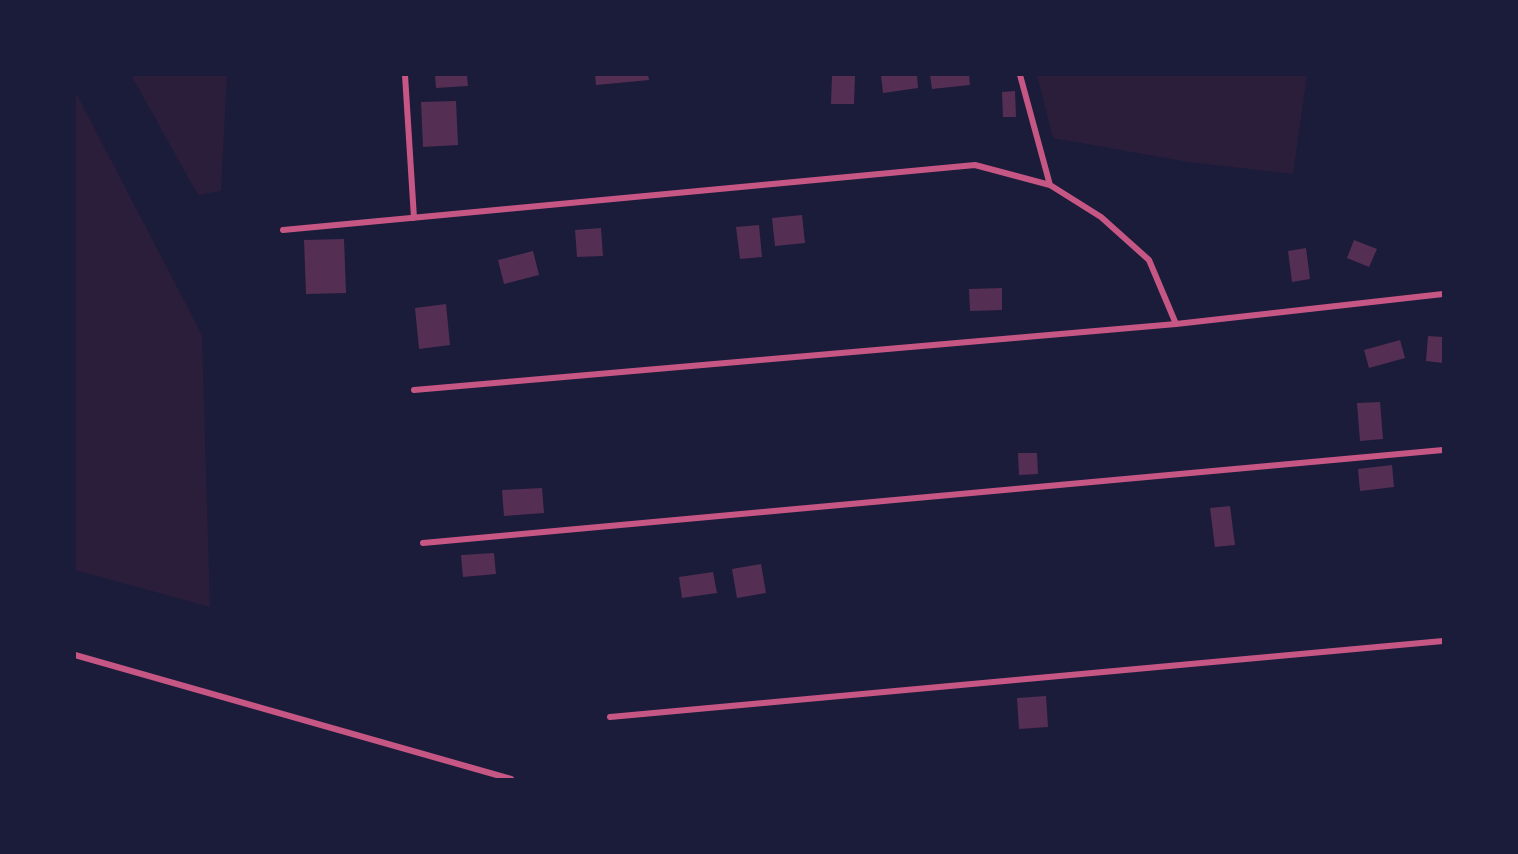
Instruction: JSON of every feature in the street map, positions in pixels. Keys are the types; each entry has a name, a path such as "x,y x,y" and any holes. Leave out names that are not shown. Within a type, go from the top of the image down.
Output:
{"street":[{"path":"405,75 414,218"},
{"path":"1020,75 1050,185"},
{"path":"283,230 975,165 1050,185 1101,218 1149,260 1176,324"},
{"path":"414,390 1176,324 1443,294"},
{"path":"423,543 1443,450"},
{"path":"610,717 1443,641"},
{"path":"75,655 511,779"}],"shaded area":[{"path":"131,75 227,75 221,191 198,195"},
{"path":"1037,75 1307,75 1293,174 1188,162 1053,138"},
{"path":"75,91 202,335 210,607 75,570"}],"building":[{"path":"435,75 467,75 468,86 436,88"},
{"path":"595,75 648,75 649,80 596,85"},
{"path":"832,75 855,75 854,104 831,104"},
{"path":"881,75 917,75 918,88 883,93"},
{"path":"930,75 969,75 970,85 932,89"},
{"path":"1015,91 1016,117 1003,117 1002,92"},
{"path":"456,101 458,145 423,147 421,102"},
{"path":"802,215 805,243 775,246 772,218"},
{"path":"759,225 762,257 740,259 736,227"},
{"path":"601,228 603,256 577,257 575,230"},
{"path":"344,239 346,293 306,294 304,240"},
{"path":"1354,240 1377,249 1369,267 1347,258"},
{"path":"1306,248 1310,279 1292,282 1288,251"},
{"path":"533,251 539,275 504,284 498,260"},
{"path":"1002,288 1002,310 970,311 969,289"},
{"path":"446,304 450,345 419,349 415,308"},
{"path":"1428,336 1443,337 1443,363 1426,361"},
{"path":"1400,340 1405,358 1369,368 1364,350"},
{"path":"1380,402 1383,439 1360,441 1357,403"},
{"path":"1018,453 1037,453 1038,474 1019,475"},
{"path":"1392,465 1394,487 1360,491 1358,469"},
{"path":"542,488 544,513 504,516 502,490"},
{"path":"1230,506 1235,545 1215,547 1210,508"},
{"path":"494,553 496,574 463,577 461,555"},
{"path":"761,564 766,593 737,598 732,569"},
{"path":"713,572 717,593 682,598 679,577"},
{"path":"1046,696 1048,727 1019,729 1017,698"}]}
